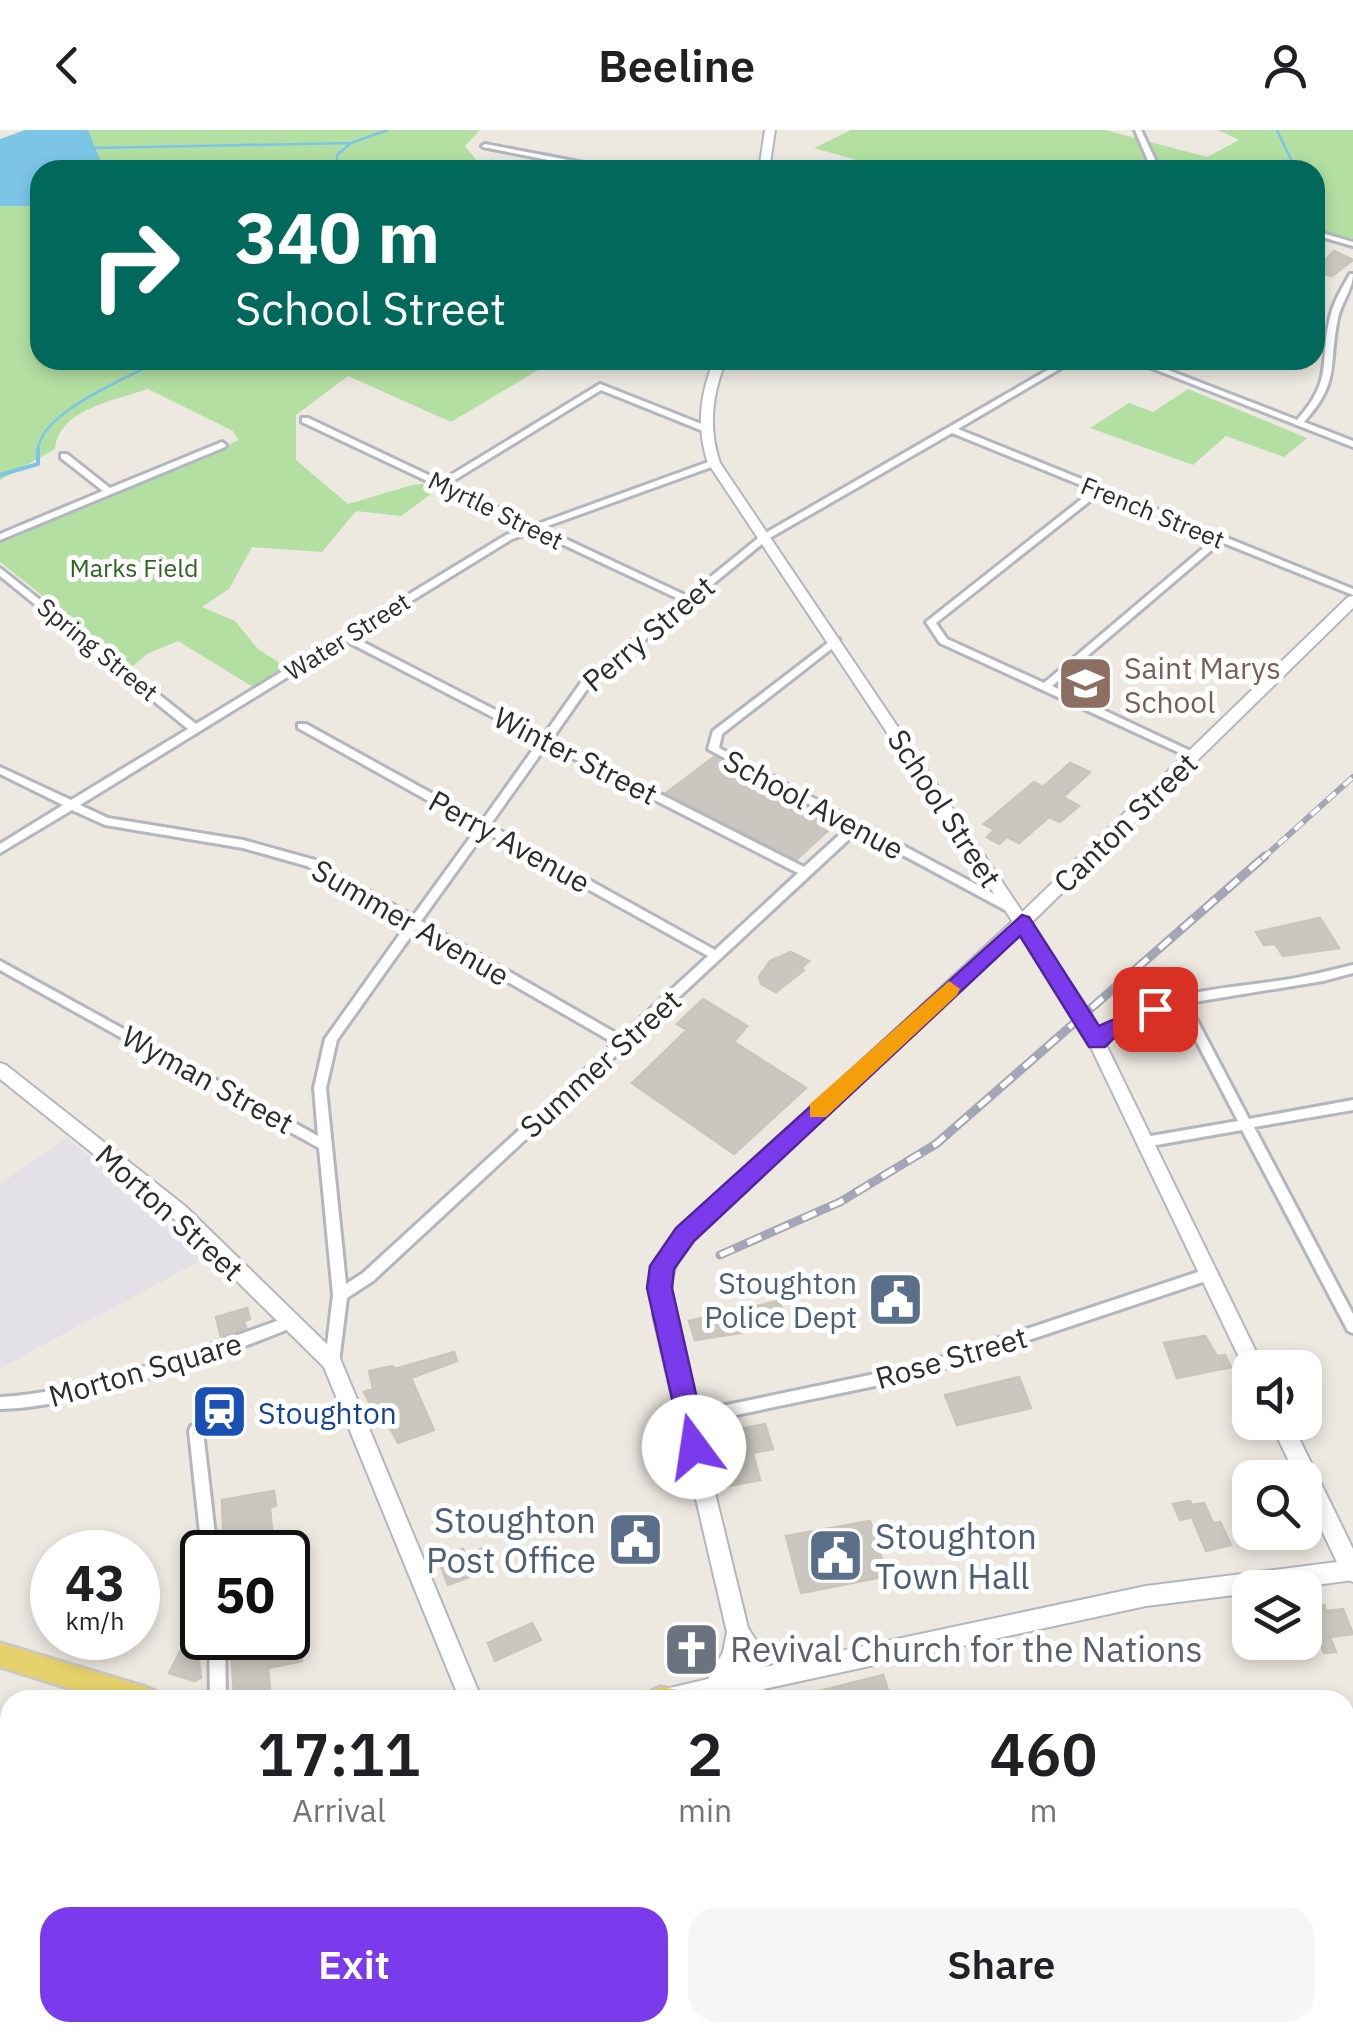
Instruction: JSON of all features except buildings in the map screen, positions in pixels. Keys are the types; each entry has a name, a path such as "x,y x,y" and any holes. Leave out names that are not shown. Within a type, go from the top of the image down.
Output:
{"main road":[{"path":"0,1655 114,1690"}],"street":[{"path":"766,160 770,130"},
{"path":"1138,130 1152,160"},
{"path":"485,146 558,160"},
{"path":"1325,236 1353,244"},
{"path":"1298,422 1318,405 1331,386 1332,318 1353,276"},
{"path":"1325,317 1332,318"},
{"name":"School Street","path":"716,370 708,391 706,429 714,463 836,641 1097,1042 1246,1350"},
{"name":"Perry Street","path":"322,1144 320,1088 331,1040 586,683 765,537 1054,370"},
{"path":"1161,370 1353,444"},
{"path":"442,484 600,387 706,429"},
{"name":"Myrtle Street","path":"306,420 686,599"},
{"name":"French Street","path":"953,430 1353,592"},
{"path":"0,536 222,445"},
{"path":"64,456 109,492"},
{"name":"Water Street","path":"0,850 530,528 714,463"},
{"path":"1098,490 931,622 943,641 1193,756"},
{"path":"1045,687 1219,538"},
{"name":"Spring Street","path":"0,571 196,729"},
{"name":"Canton Street","path":"757,1678 749,1649 738,1632 662,1314 660,1278 667,1256 685,1234 1016,915 1193,756 1353,600"},
{"name":"Winter Street","path":"345,637 806,873"},
{"name":"School Avenue","path":"836,641 717,733 711,745 1016,915"},
{"name":"Perry Avenue","path":"302,726 717,956"},
{"name":"Summer Avenue","path":"0,770 114,824 289,855 325,870 622,1042"},
{"name":"Summer Street","path":"340,1295 368,1277 856,826"},
{"name":"Wyman Street","path":"0,965 322,1144 340,1295 332,1362 467,1690"},
{"path":"1097,1042 1112,1027 1136,1014 1353,969"},
{"path":"1182,1003 1353,1327"},
{"name":"Morton Street","path":"0,1070 178,1211 332,1362"},
{"path":"1145,1142 1353,1105"},
{"name":"Rose Street","path":"688,1420 918,1371 1210,1274"},
{"name":"Morton Square","path":"0,1402 39,1401 240,1342 288,1323"},
{"path":"196,1430 207,1530"},
{"path":"707,1690 1173,1591 1353,1570 1289,1440"},
{"path":"716,1688 734,1654 738,1632"},
{"path":"217,1660 218,1690"},
{"path":"750,1690 757,1678"}],"shaded area":[{"path":"67,1138 177,1228 206,1258 0,1368 0,1184"}],"green space":[{"name":"Marks Field","path":"88,130 480,130 465,146 476,160 30,160 30,370 538,370 451,422 348,376 296,415 296,460 348,504 412,485 423,484 434,492 401,516 356,511 322,552 252,547 229,589 202,607 235,621 258,649 286,667 253,687 178,641 147,654 132,667 0,562 0,542 207,457 238,440 233,431 148,389 78,415 59,435 55,449 0,480 0,147"},
{"path":"851,130 1105,130 1207,157 1239,140 1218,130 1353,130 1353,242 1325,234 1325,160 857,160 814,148"},
{"path":"1188,389 1307,438 1284,457 1226,436 1193,465 1090,428 1129,403 1153,412"}],"water":[{"path":"25,130 88,130 100,160 30,160 30,206 0,206 0,139"}],"waterway":[{"path":"351,143 388,130"},
{"path":"1277,130 1291,160"},
{"path":"93,148 351,143"},
{"path":"337,160 337,155 351,143"},
{"path":"38,451 42,437 68,410 141,370"},
{"path":"0,475 38,464 38,451"}],"railway":[{"path":"1262,859 1353,777"},
{"path":"720,1255 840,1202 936,1144 1265,856"}],"slow traffic":[{"path":"818,1111 949,989"}],"place":[{"name":"Saint Marys School","path":"1085,684"},
{"name":"Stoughton Police Dept","path":"896,1299"},
{"name":"Stoughton","path":"219,1412"},
{"name":"Stoughton Post Office","path":"635,1540"},
{"name":"Stoughton Town Hall","path":"836,1556"},
{"name":"Revival Church for the Nations","path":"691,1649"}],"route":[{"path":"694,1447 665,1329 660,1288 662,1266 685,1234 1022,922 1097,1042 1112,1027 1155,1009"}]}
